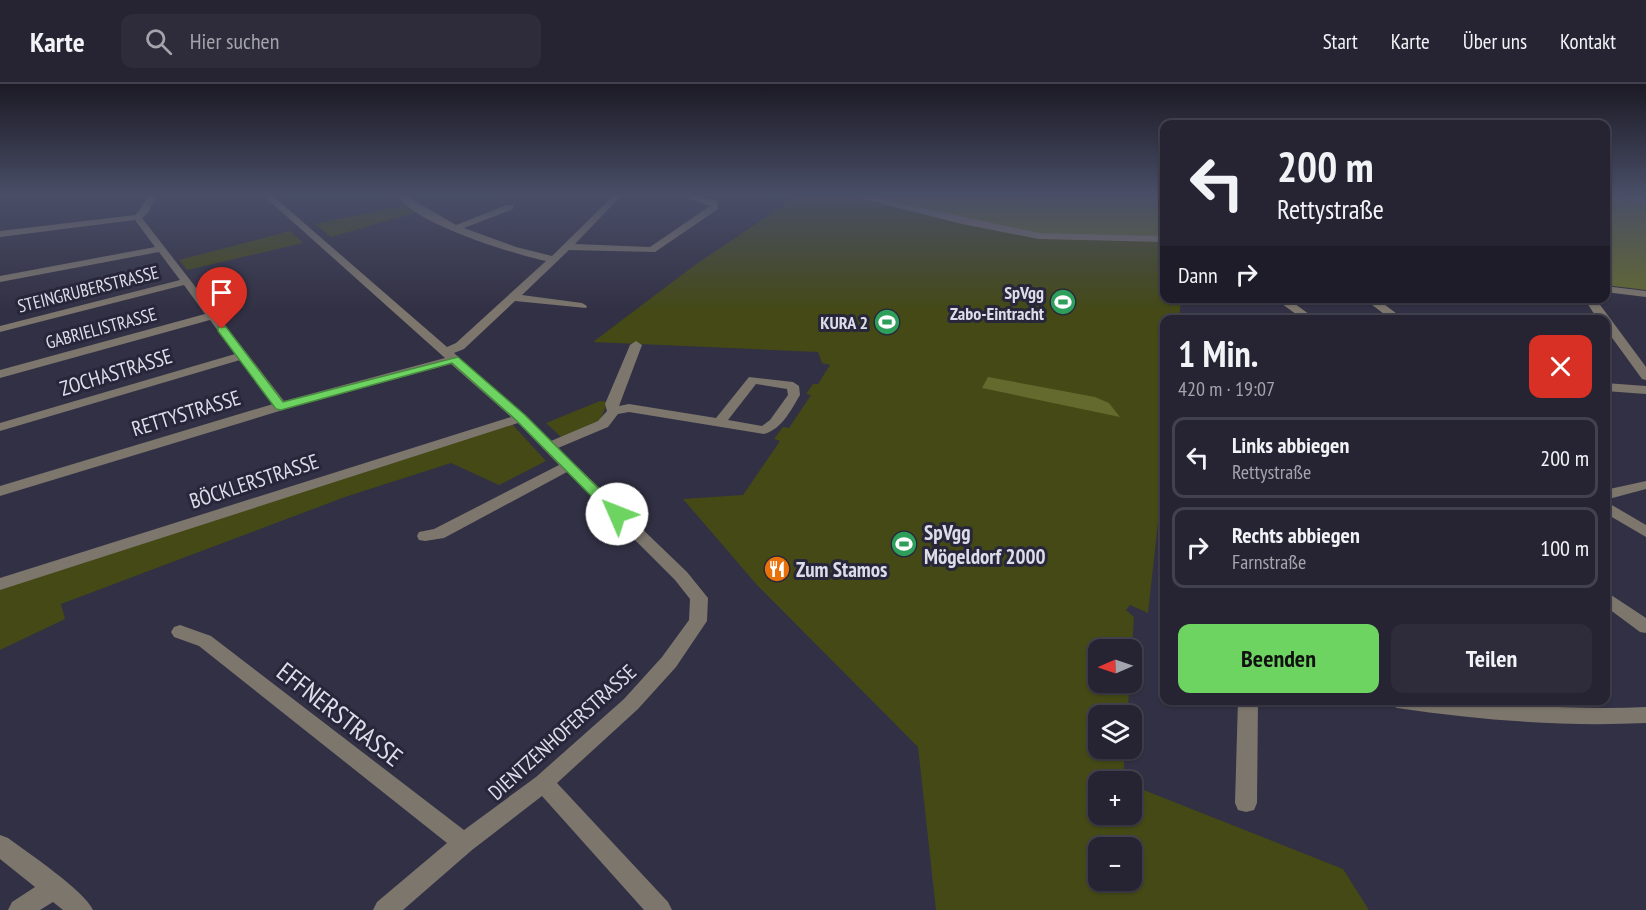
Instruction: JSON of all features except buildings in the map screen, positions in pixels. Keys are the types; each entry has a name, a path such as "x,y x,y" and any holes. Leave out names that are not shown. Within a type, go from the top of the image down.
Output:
{"street":[{"path":"150,235 281,406"},
{"name":"DIENTZENHOFERSTRASSE","path":"313,235 520,418 681,576 699,598 698,621 669,662 631,704 543,783 464,843 385,910"},
{"path":"473,235 491,242 553,259"},
{"name":"RETTYSTRASSE","path":"0,491 450,355 579,235"},
{"path":"567,247 652,250 675,235"},
{"path":"1031,235 1160,239"},
{"path":"0,279 160,249"},
{"name":"STEINGRUBERSTRASSE","path":"0,329 184,282"},
{"path":"1610,290 1646,294"},
{"path":"513,297 582,306"},
{"path":"1286,303 1304,315"},
{"path":"1375,303 1393,315"},
{"name":"GABRIELISTRASSE","path":"0,374 212,316"},
{"path":"1610,327 1646,376"},
{"path":"614,411 612,404 636,345"},
{"name":"ZOCHASTRASSE","path":"0,427 243,355"},
{"path":"548,447 603,424 614,411 629,408 764,430 775,423 795,395 793,386 753,380 720,422"},
{"path":"1610,387 1646,390"},
{"name":"BÖCKLERSTRASSE","path":"0,584 520,418"},
{"path":"425,537 438,534 568,466"},
{"path":"1610,494 1646,485"},
{"path":"1610,509 1646,532"},
{"path":"1610,601 1646,627"},
{"name":"EFFNERSTRASSE","path":"180,632 205,641 464,843"},
{"path":"1246,803 1248,705"},
{"path":"1427,705 1451,709 1611,717 1646,715"},
{"path":"543,783 660,910"},
{"path":"0,845 81,910"},
{"path":"20,910 55,887"}],"green space":[{"path":"276,235 294,235 303,243 187,270 179,260"},
{"name":"SpVgg Mögeldorf 2000","path":"740,235 1023,235 1160,240 1160,303 1181,303 1179,315 1160,315 1160,504 1148,613 1130,605 1126,610 1134,617 1133,639 1088,639 1088,693 1129,693 1128,705 1088,705 1088,759 1124,759 1124,771 1088,771 1088,825 1142,825 1142,789 1343,869 1369,910 936,910 918,747 757,585 683,499 743,495 780,441 774,439 783,427 789,428 811,395 806,394 813,384 818,384 830,365 822,363 818,352 593,342 695,265"},
{"path":"1053,235 1160,235 1160,237 1071,236"},
{"path":"1610,235 1646,235 1646,290 1610,286"},
{"path":"988,377 1095,397 1109,403 1120,417 982,388"},
{"path":"600,401 608,402 600,420 562,438 546,423"},
{"path":"512,424 546,461 499,485 451,463 345,497 61,604 65,619 0,650 0,589"}],"place":[{"name":"SpVgg Zabo-Eintracht","path":"1063,302"},
{"name":"KURA 2","path":"887,322"},
{"name":"SpVgg Mögeldorf 2000","path":"904,544"},
{"name":"Zum Stamos","path":"777,569"}],"route":[{"path":"222,329 281,406 454,359 520,418 617,514"}]}
